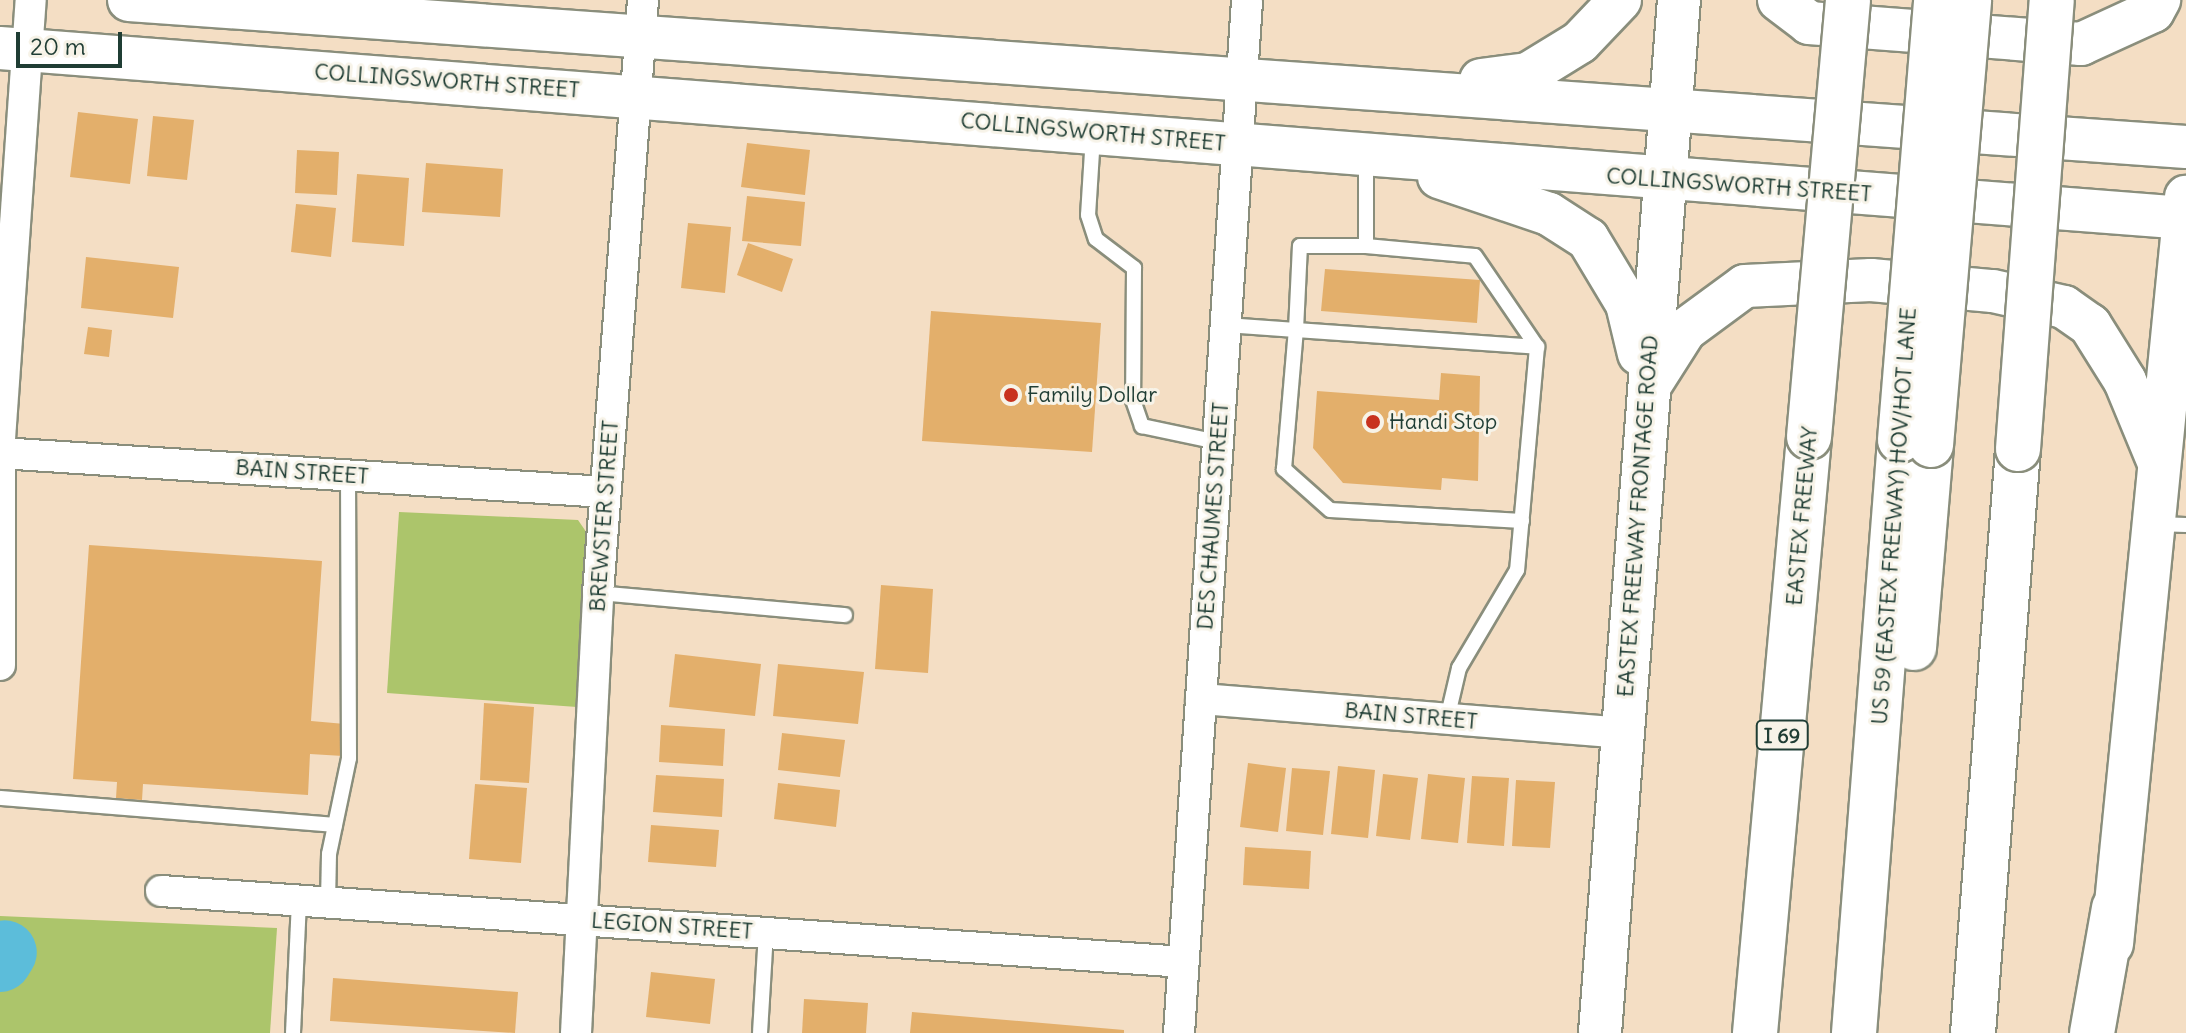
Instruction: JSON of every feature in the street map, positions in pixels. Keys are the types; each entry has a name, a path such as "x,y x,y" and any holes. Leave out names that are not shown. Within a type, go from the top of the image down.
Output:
{"highway":[{"name":"EASTEX FREEWAY","path":"1755,1033 1848,0"},
{"name":"US 59 (EASTEX FREEWAY) HOV/HOT LANE","path":"1854,1033 1915,442 1936,0"},
{"path":"1882,1033 1915,442 1969,0"},
{"path":"1973,1033 2052,0"},
{"path":"2092,1033 2114,908"}],"main road":[{"path":"129,0 642,19 1240,82 1407,88 2186,147"},
{"path":"1407,88 1528,74 1580,42 1620,0"},
{"name":"EASTEX FREEWAY FRONTAGE ROAD","path":"1600,1033 1679,0"},
{"path":"1779,0 1809,23 2081,44 2153,11 2159,0"},
{"name":"COLLINGSWORTH STREET","path":"14,49 2186,218"},
{"path":"1366,155 1549,214 1588,239 1627,304 1648,390"},
{"path":"2107,1033 2114,908 2171,525 2167,468 2179,350 2186,197"},
{"path":"1648,390 1685,330 1745,286 1871,280 1993,291 2064,307 2090,325 2125,381 2167,468"}],"street":[{"path":"0,439 14,49 31,0"},
{"name":"DES CHAUMES STREET","path":"1179,1033 1226,325 1235,143 1247,0"},
{"name":"BREWSTER STREET","path":"576,1033 598,593 642,19"},
{"name":"BAIN STREET","path":"0,453 605,492"},
{"path":"0,462 0,665"},
{"name":"BAIN STREET","path":"1201,699 1622,733"},
{"name":"LEGION STREET","path":"161,891 1183,962"}],"lane":[{"path":"1093,131 1088,215 1096,239 1134,268 1133,400 1142,426 1218,442"},
{"path":"1366,155 1366,246"},
{"path":"1447,719 1459,668 1517,570 1522,521 1537,347 1475,256 1366,246 1300,246 1284,469 1330,510 1522,521"},
{"path":"1226,325 1537,347"},
{"path":"293,1033 313,901 335,825 349,758 348,475"},
{"path":"598,593 845,615"},
{"path":"0,798 335,825"},
{"path":"760,1033 766,933"}],"green space":[{"path":"399,512 578,520 591,539 577,707 387,693"},
{"path":"0,916 277,928 270,1033 0,1033"}],"building":[{"path":"78,112 138,119 130,184 70,177"},
{"path":"153,116 194,120 187,180 147,176"},
{"path":"747,143 810,150 805,195 741,187"},
{"path":"297,150 339,152 337,195 295,193"},
{"path":"426,163 503,169 500,217 422,212"},
{"path":"357,174 409,178 404,246 352,242"},
{"path":"747,196 805,202 801,246 742,241"},
{"path":"296,204 336,208 331,257 291,252"},
{"path":"688,223 731,227 725,293 681,288"},
{"path":"748,243 793,259 782,292 737,275"},
{"path":"86,257 179,267 173,318 81,308"},
{"path":"1325,269 1480,280 1477,323 1321,311"},
{"path":"931,311 1101,323 1092,452 922,441"},
{"path":"88,327 112,330 109,357 84,354"},
{"path":"1441,373 1480,376 1478,481 1442,478 1441,490 1343,483 1313,448 1317,391 1439,400"},
{"path":"89,545 322,561 311,721 345,724 343,756 310,754 308,795 143,784 142,800 116,798 117,782 73,779"},
{"path":"881,585 933,589 928,673 875,669"},
{"path":"675,654 761,664 755,716 669,707"},
{"path":"778,664 864,672 858,724 773,716"},
{"path":"484,703 534,707 529,783 480,780"},
{"path":"661,725 725,729 723,766 659,762"},
{"path":"782,733 845,740 840,777 778,770"},
{"path":"1248,763 1286,768 1278,832 1240,827"},
{"path":"1338,766 1375,770 1368,838 1331,834"},
{"path":"1292,768 1330,771 1323,835 1286,831"},
{"path":"1383,774 1418,778 1410,840 1376,836"},
{"path":"1428,774 1465,778 1458,843 1421,839"},
{"path":"656,775 724,779 722,817 653,812"},
{"path":"1472,776 1509,778 1504,846 1467,843"},
{"path":"1516,780 1555,782 1550,848 1512,846"},
{"path":"778,783 840,790 836,827 774,819"},
{"path":"475,784 527,788 521,863 469,859"},
{"path":"651,825 719,830 716,867 648,862"},
{"path":"1245,847 1311,851 1309,889 1243,885"},
{"path":"651,972 715,979 710,1024 646,1017"},
{"path":"333,978 518,992 515,1033 330,1021"},
{"path":"804,999 868,1003 866,1033 802,1033"},
{"path":"912,1012 1124,1030 1124,1033 910,1033"}],"waterway":[{"path":"0,960 5,952"}],"place":[{"name":"Family Dollar","path":"1011,395"},
{"name":"Handi Stop","path":"1373,422"}]}
